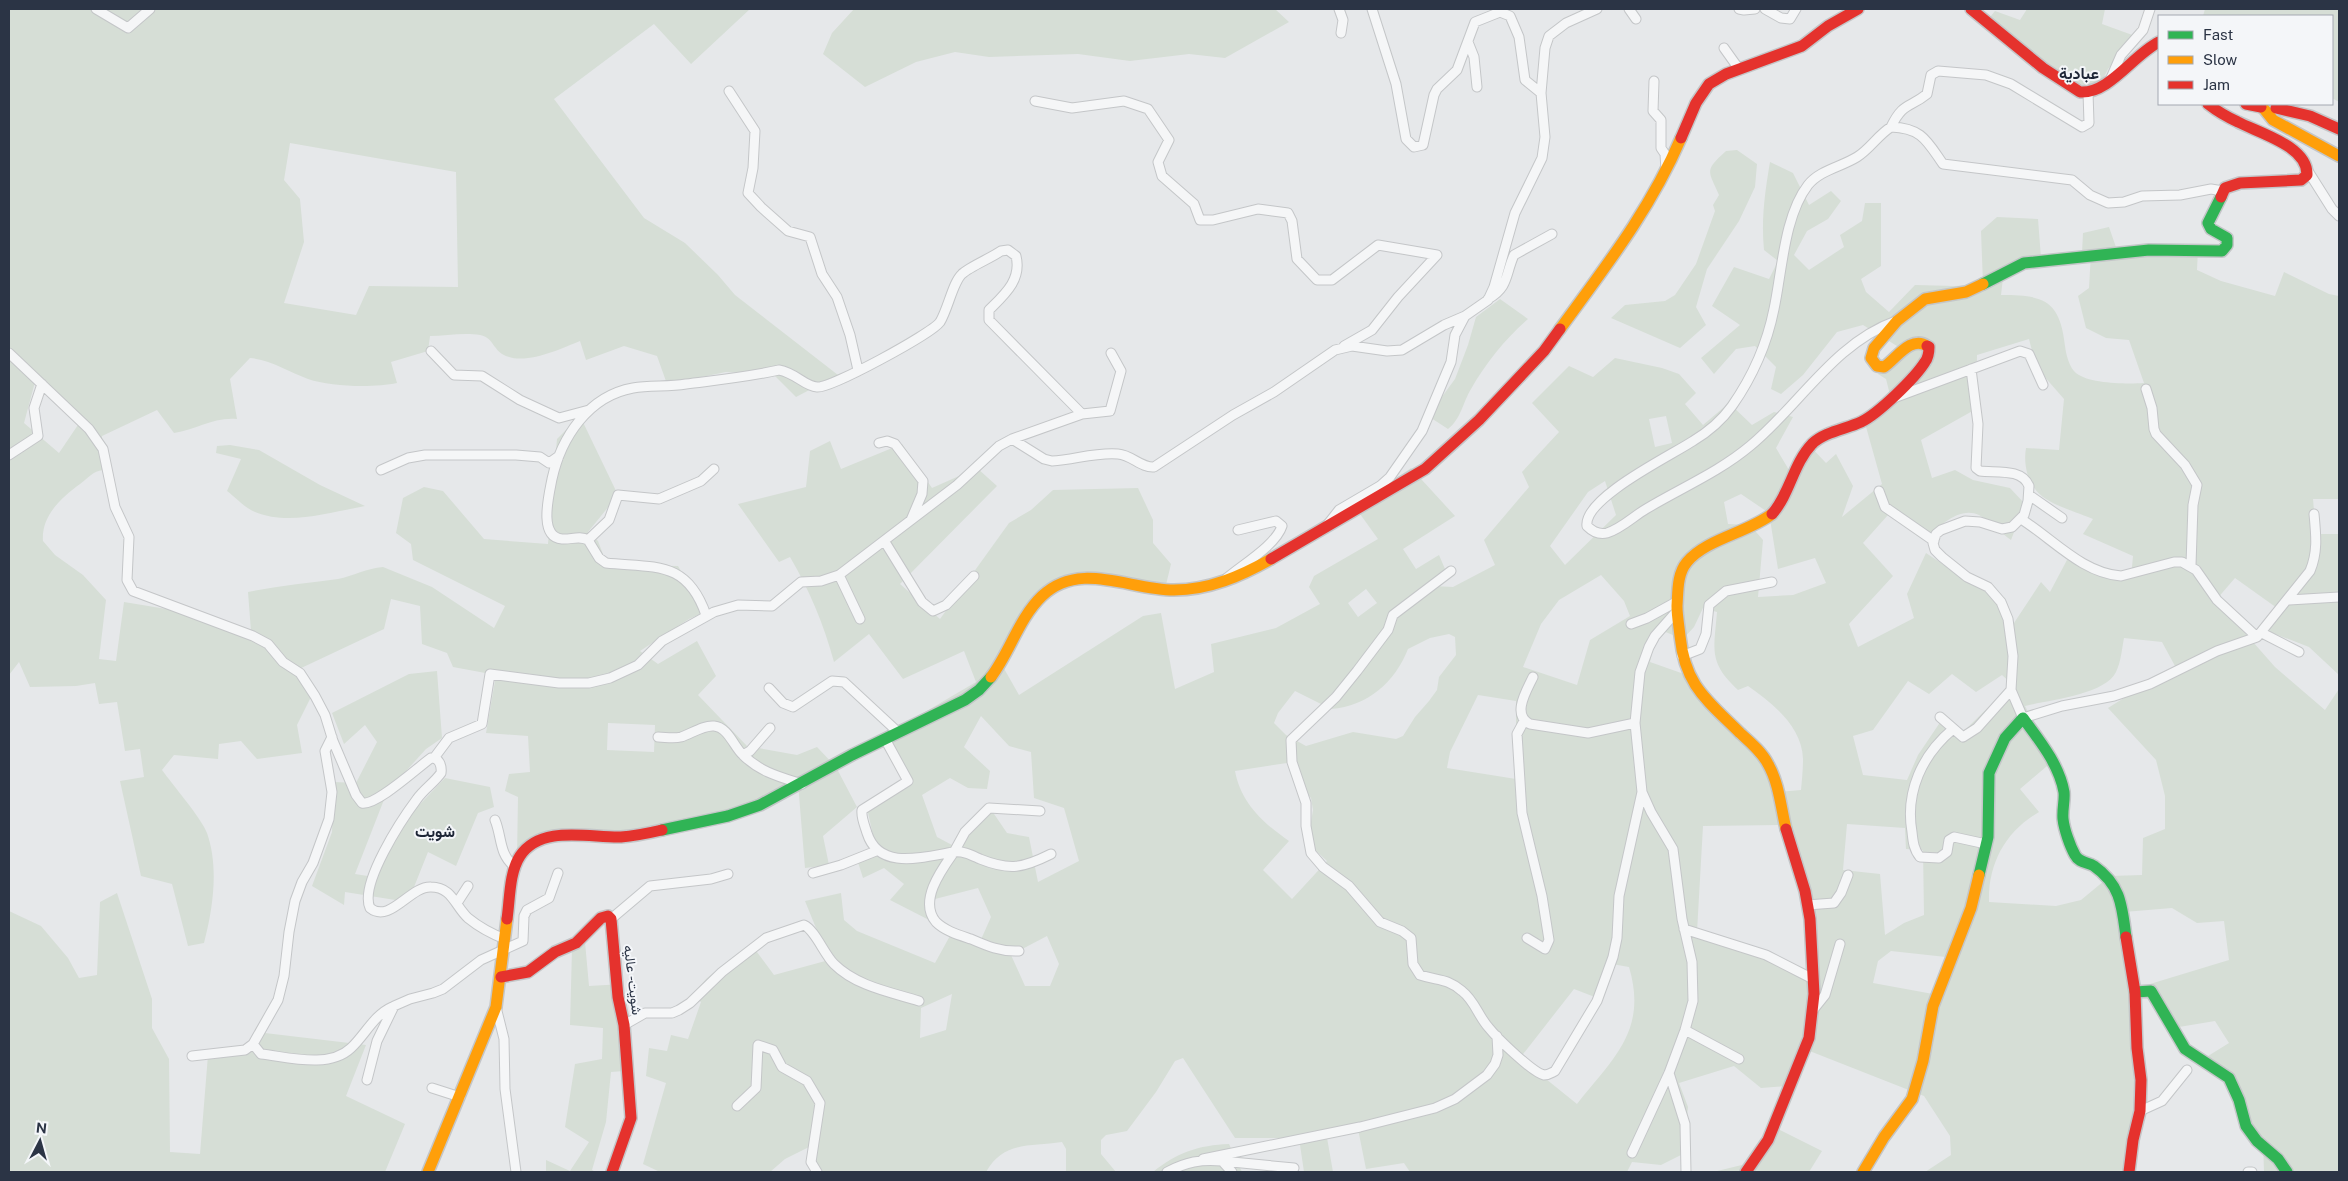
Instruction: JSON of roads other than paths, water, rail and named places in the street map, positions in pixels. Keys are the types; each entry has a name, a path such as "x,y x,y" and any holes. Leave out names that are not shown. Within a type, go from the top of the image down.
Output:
{"street":[{"path":"96,9 128,28 150,9"},
{"path":"1339,9 1343,20 1341,33"},
{"path":"1372,9 1396,84 1406,138 1414,147 1423,145 1434,94 1457,70 1473,26 1478,20 1500,12 1510,16 1519,37 1525,80 1541,93"},
{"path":"1488,300 1494,287 1515,213 1542,158 1545,137 1541,93 1545,48 1549,36 1566,23 1597,9"},
{"path":"1629,9 1636,19"},
{"path":"1739,9 1755,9"},
{"path":"1765,9 1781,18 1790,19 1796,9"},
{"path":"428,1172 496,1008 514,866 526,849 549,837 567,835 621,837 687,826 754,808 802,784 836,763 965,700 979,691 1001,664 1029,611 1040,597 1061,583 1086,576 1149,588 1174,590 1199,588 1223,582 1244,574 1328,524 1389,492 1424,469 1479,420 1544,351 1636,225 1666,173 1702,93 1718,78 1802,46 1828,26 1858,9"},
{"path":"1971,9 2051,74 2074,89 2088,92 2100,88 2142,52 2158,43"},
{"path":"2111,78 2121,55 2143,30 2150,9"},
{"path":"1468,42 1474,57 1477,87"},
{"path":"1724,48 1739,69"},
{"path":"1897,321 1882,326 1853,345 1752,444 1733,460 1659,501 1614,530 1599,534 1592,532 1587,526 1589,515 1617,487 1642,469 1693,441 1712,428 1730,409 1755,368 1767,341 1792,221 1802,194 1810,183 1822,174 1855,158 1891,127 1896,117 1905,107 1927,94 1931,75 1938,72 1986,75 2011,84 2082,127 2089,123 2088,92"},
{"path":"1654,81 1654,111 1661,120 1662,148 1665,154 1666,173"},
{"path":"729,91 755,131 753,168 748,193 760,207 788,230 810,237 822,274 837,297 850,335 858,370"},
{"path":"1012,439 1052,461 1108,453 1129,455 1144,466 1154,467 1234,414 1274,392 1335,350 1372,330 1398,297 1438,254 1378,245 1332,280 1317,280 1297,259 1292,221 1288,213 1258,209 1212,220 1200,220 1194,204 1162,176 1158,162 1169,140 1148,109 1124,100 1072,108 1035,101"},
{"path":"2210,105 2246,127 2292,149 2305,161 2308,171 2332,209 2339,216"},
{"path":"2266,106 2310,116 2339,129"},
{"path":"2266,106 2272,120 2339,156"},
{"path":"1891,127 1911,130 1923,136 1934,148 1944,164 2072,180 2090,195 2108,202 2124,202 2142,196 2180,195 2211,189 2223,190 2240,183 2300,180 2308,171"},
{"path":"1746,1172 1768,1140 1809,1038 1813,1010 1813,979 1807,905 1775,781 1768,763 1757,749 1699,692 1687,672 1682,656 1676,606 1681,571 1692,557 1708,545 1758,524 1773,513 1781,502 1796,468 1812,444 1822,437 1863,421 1891,399 1926,361 1929,352 1926,344 1914,342 1884,367 1873,363 1871,353 1897,321 1925,299 1966,292 2024,262 2149,250 2222,251 2227,245 2227,238 2211,229 2208,223 2223,190"},
{"path":"1344,346 1388,351 1402,350 1444,325 1465,316 1500,292 1514,255 1552,234"},
{"path":"706,615 692,587 678,574 663,569 606,563 599,558 588,540 581,538 561,539 552,535 546,513 550,488 559,456 575,425 591,409 614,395 634,388 685,384 779,370 794,374 810,385 827,386 930,332 944,314 961,274 1001,251 1008,250 1016,256 1016,274 1010,289 989,310 989,320 1082,414"},
{"path":"1328,524 1339,510 1380,486 1390,477 1412,446 1436,400 1451,362 1454,335 1465,316"},
{"path":"431,351 454,374 482,376 520,400 560,418 591,409"},
{"path":"1891,399 2013,352 2026,351 2029,354 2043,384"},
{"path":"9,353 89,429 102,449 115,507 129,537 127,580 130,588 135,593 254,636 268,644 283,662 300,673 325,715 358,800 366,804 384,795 406,776 434,758 449,738 482,724 490,674 576,684 598,681 638,665 662,640 706,615 734,605 772,606 801,582 821,581 839,574 885,542 957,485 988,455 1012,439 1082,414 1106,413 1112,408 1121,371 1111,353"},
{"path":"1971,369 1978,424 1976,468 1980,471 2008,473 2023,477 2029,486 2029,495 2022,519 2012,526 2002,529 1980,522 1965,521 1941,530 1936,534 1934,541 1935,550 1967,577 1988,587 2001,602 2008,619 2013,656 2011,690 2023,718 2050,756 2057,770 2064,792 2063,819 2075,856 2080,861 2091,864 2105,874 2120,896 2135,992 2137,1048 2141,1080 2140,1111 2133,1140 2129,1172"},
{"path":"9,455 38,436 34,408 42,384"},
{"path":"2146,389 2152,408 2156,434 2186,465 2197,485 2193,505 2191,565"},
{"path":"879,443 887,441 896,444 923,481 922,494 911,521"},
{"path":"381,470 416,456 516,455 540,457 550,463 559,456"},
{"path":"588,540 609,520 618,495 659,499 700,481 714,469"},
{"path":"1879,490 1885,507 1934,541"},
{"path":"2029,495 2062,518"},
{"path":"1863,1172 1884,1137 1912,1099 1923,1061 1933,1006 1971,908 1986,844 1990,817 1989,773 1995,756 2006,738 2023,718 2062,706 2114,696 2150,684 2217,651 2260,635 2289,600 2310,571 2315,560 2317,543 2314,514"},
{"path":"2022,519 2084,564 2113,575 2120,576 2174,562 2191,565 2217,600 2260,635 2299,652"},
{"path":"1223,582 1264,548 1280,532 1282,526 1280,522 1271,521 1238,530"},
{"path":"885,542 922,602 933,611 946,605 974,576"},
{"path":"1451,571 1393,615 1388,630 1352,678 1336,697 1291,740 1292,762 1306,803 1306,826 1311,853 1323,867 1349,886 1380,922 1408,934 1413,942 1413,964 1420,975 1449,981 1464,992 1485,1024 1543,1075 1549,1075 1555,1071 1568,1052 1596,1002 1613,957 1617,938 1619,896 1642,792 1635,723 1640,672 1655,636 1676,606"},
{"path":"839,574 860,618"},
{"path":"1682,656 1700,649 1706,634 1709,606 1726,591 1772,582"},
{"path":"2289,600 2339,597"},
{"path":"1632,624 1676,606"},
{"path":"1533,677 1521,705 1520,714 1524,721 1530,724 1588,733 1635,723"},
{"path":"769,688 783,703 793,707 832,681 844,682 898,733"},
{"path":"1940,717 1963,737 1977,728 2011,690"},
{"path":"1524,721 1518,734 1522,814 1542,896 1549,940 1544,949 1527,938"},
{"path":"658,737 678,737 709,726 717,726 726,732 743,755 774,776 802,784"},
{"path":"743,755 750,751 770,728"},
{"path":"1953,729 1936,743 1915,781 1909,816 1915,851 1920,857 1939,858 1947,852 1949,840 1954,836 1986,844"},
{"path":"192,1056 245,1050 253,1044 280,994 295,901 329,819 332,792 325,751 332,737"},
{"path":"885,739 908,781 862,810 868,838 876,851 888,858 897,859 960,851 990,862 1012,867 1027,866 1051,854"},
{"path":"434,758 440,763 441,773 411,807 378,863 370,883 368,904 374,911 387,911 416,891 427,887 442,889 473,921 505,943"},
{"path":"1632,1153 1669,1073 1685,1030 1693,1000 1694,979 1684,929 1673,849 1651,812 1642,792"},
{"path":"1019,951 999,950 946,929 936,922 931,912 934,885 965,832 989,808 1040,811"},
{"path":"495,820 502,851 514,866"},
{"path":"813,873 876,851"},
{"path":"253,1044 261,1054 310,1060 340,1056 351,1048 386,1010 410,999 433,994 443,989 472,965 505,943 523,941 524,916 527,910 549,898 558,872"},
{"path":"501,976 528,972 555,952 576,943 601,918 608,916 611,920 650,886 711,879 728,874"},
{"path":"1807,905 1834,903 1842,893 1848,875"},
{"path":"456,903 468,886"},
{"name":"شويت - عاليه","path":"611,920 618,997 624,1026 631,1118 612,1172"},
{"path":"624,1026 645,1013 672,1013 679,1010 690,1003 722,972 766,938 804,925 809,927 822,950 834,965 856,980 919,1000"},
{"path":"1684,929 1766,956 1813,979"},
{"path":"1813,1010 1825,995 1840,944"},
{"path":"2135,992 2151,991 2185,1049 2228,1078 2240,1100 2246,1126 2257,1141 2278,1158 2288,1172"},
{"path":"367,1080 377,1041 394,1006"},
{"path":"496,1008 504,1039 505,1089 516,1172"},
{"path":"1685,1030 1739,1059"},
{"path":"1167,1172 1190,1162 1435,1108 1455,1099 1473,1087 1492,1069 1498,1055 1497,1036"},
{"path":"736,1106 756,1088 758,1045 773,1050 782,1067 807,1081 820,1103 812,1162 817,1172"},
{"path":"2140,1111 2162,1101 2187,1070"},
{"path":"1669,1073 1685,1124 1686,1172"},
{"path":"432,1088 460,1097"},
{"path":"1203,1159 1294,1168"},
{"path":"1222,1161 1232,1172"}],"district":[{"name":"عبادية","path":"2079,73"},
{"name":"شويت","path":"435,831"}]}
